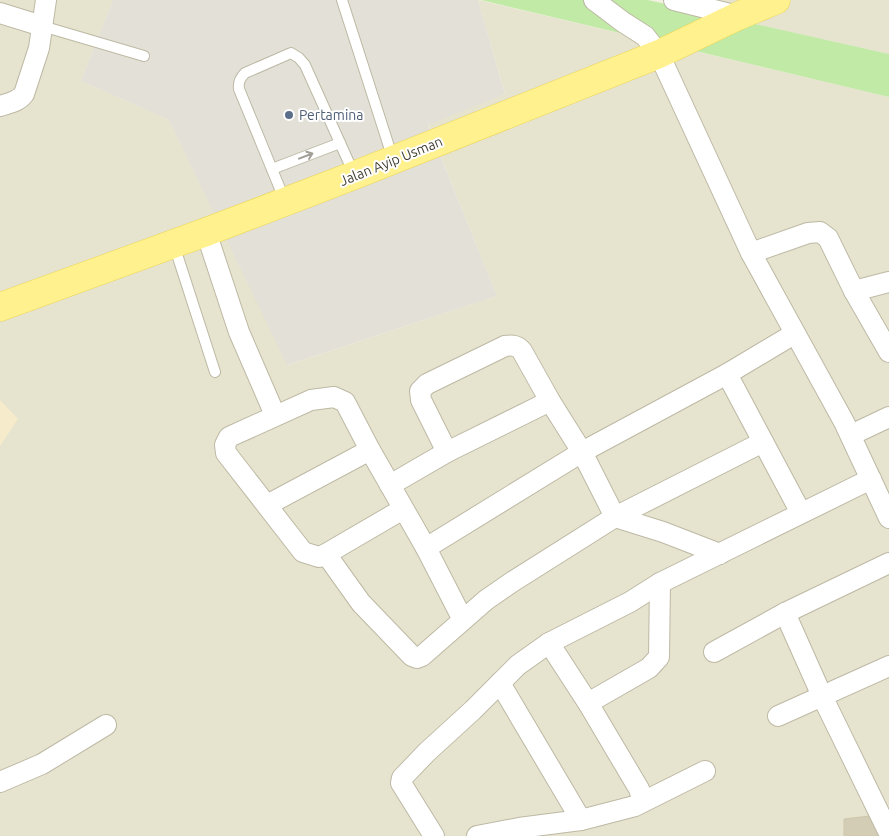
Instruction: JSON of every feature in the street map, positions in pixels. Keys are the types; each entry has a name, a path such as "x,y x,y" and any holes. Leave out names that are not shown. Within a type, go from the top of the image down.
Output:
{"main road":[{"name":"Jalan Ayip Usman","path":"0,307 285,202 660,54 757,6"}],"street":[{"path":"0,106 20,99 24,94 39,48 46,0"},
{"path":"594,0 645,36 660,54 751,253 851,435 888,511"},
{"path":"674,0 757,6"},
{"path":"0,13 42,26"},
{"path":"206,232 239,332 275,415"},
{"path":"751,253 808,233 820,232 828,238 854,291 889,352"},
{"path":"854,291 889,282"},
{"path":"426,548 582,452 727,374 794,334"},
{"path":"447,452 421,400 420,391 427,384 505,346 513,345 522,351 582,452 615,517 663,532 720,554"},
{"path":"727,374 802,513"},
{"path":"403,509 326,554 319,557 303,552 226,453 225,445 229,437 311,400 334,397 345,402 464,620"},
{"path":"390,485 447,452 550,401"},
{"path":"851,435 889,417"},
{"path":"326,554 361,603 412,656 417,658 422,656 486,600 615,517 763,442"},
{"path":"267,505 370,450"},
{"path":"434,836 401,783 402,778 518,665 548,643 630,602 660,583 871,479"},
{"path":"714,652 785,613 889,562"},
{"path":"588,703 649,668 659,657 660,583"},
{"path":"785,613 822,696 889,833"},
{"path":"548,643 588,703 639,790 643,801"},
{"path":"778,716 889,666"},
{"path":"500,683 581,820"},
{"path":"0,782 42,764 106,725"},
{"path":"477,836 581,820 634,806 705,771"}],"lane":[{"path":"342,0 393,160"},
{"path":"42,26 144,56"},
{"path":"285,202 238,83 245,73 291,53 305,65 355,175"},
{"path":"272,169 340,143"},
{"path":"174,244 215,372"}],"shaded area":[{"path":"0,0 113,0 81,81 169,120 288,365 497,296 428,124 505,93 478,0 889,97 889,836 0,836"},
{"path":"113,0 478,0 505,94 428,125 497,296 287,365 169,120 81,81"},
{"path":"685,0 889,0 889,54 687,9"},
{"path":"0,400 18,419 0,446"}],"green space":[{"path":"481,0 648,0 889,54 889,97"}],"building":[{"path":"878,815 879,836 844,836 844,819"}],"place":[{"name":"Pertamina","path":"289,115"}]}
